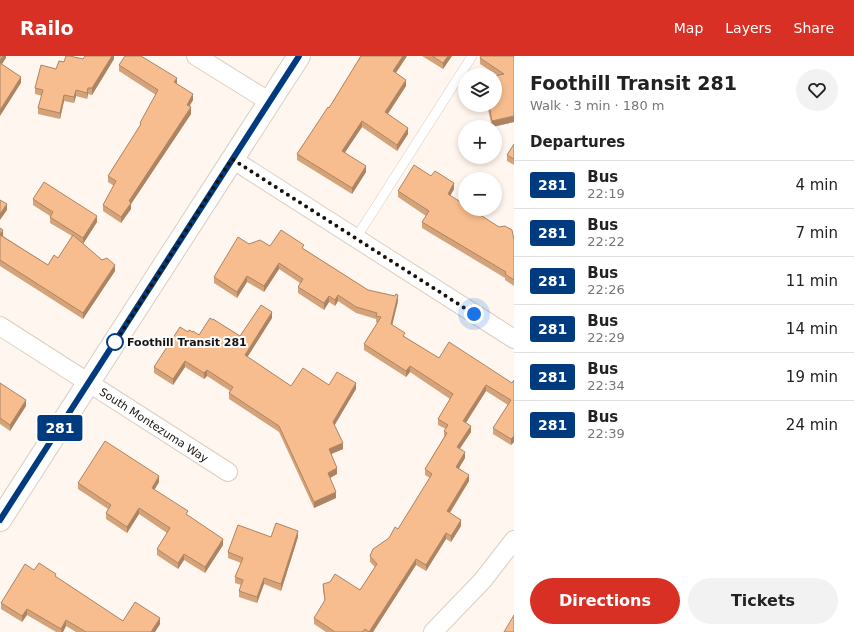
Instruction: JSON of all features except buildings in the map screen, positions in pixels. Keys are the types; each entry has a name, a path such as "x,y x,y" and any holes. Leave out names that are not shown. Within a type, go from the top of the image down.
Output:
{"main road":[{"path":"0,520 299,56"}],"street":[{"path":"196,56 270,102"},
{"path":"232,159 514,339"},
{"name":"South Montezuma Way","path":"0,326 228,472"},
{"path":"433,632 483,580 514,540"}],"lane":[{"path":"356,238 472,56"}],"bus line":[{"name":"281","path":"0,520 299,56"}],"place":[{"name":"Foothill Transit 281","path":"115,342"}],"route":[{"path":"115,342 114,344 232,159 474,314"}]}
